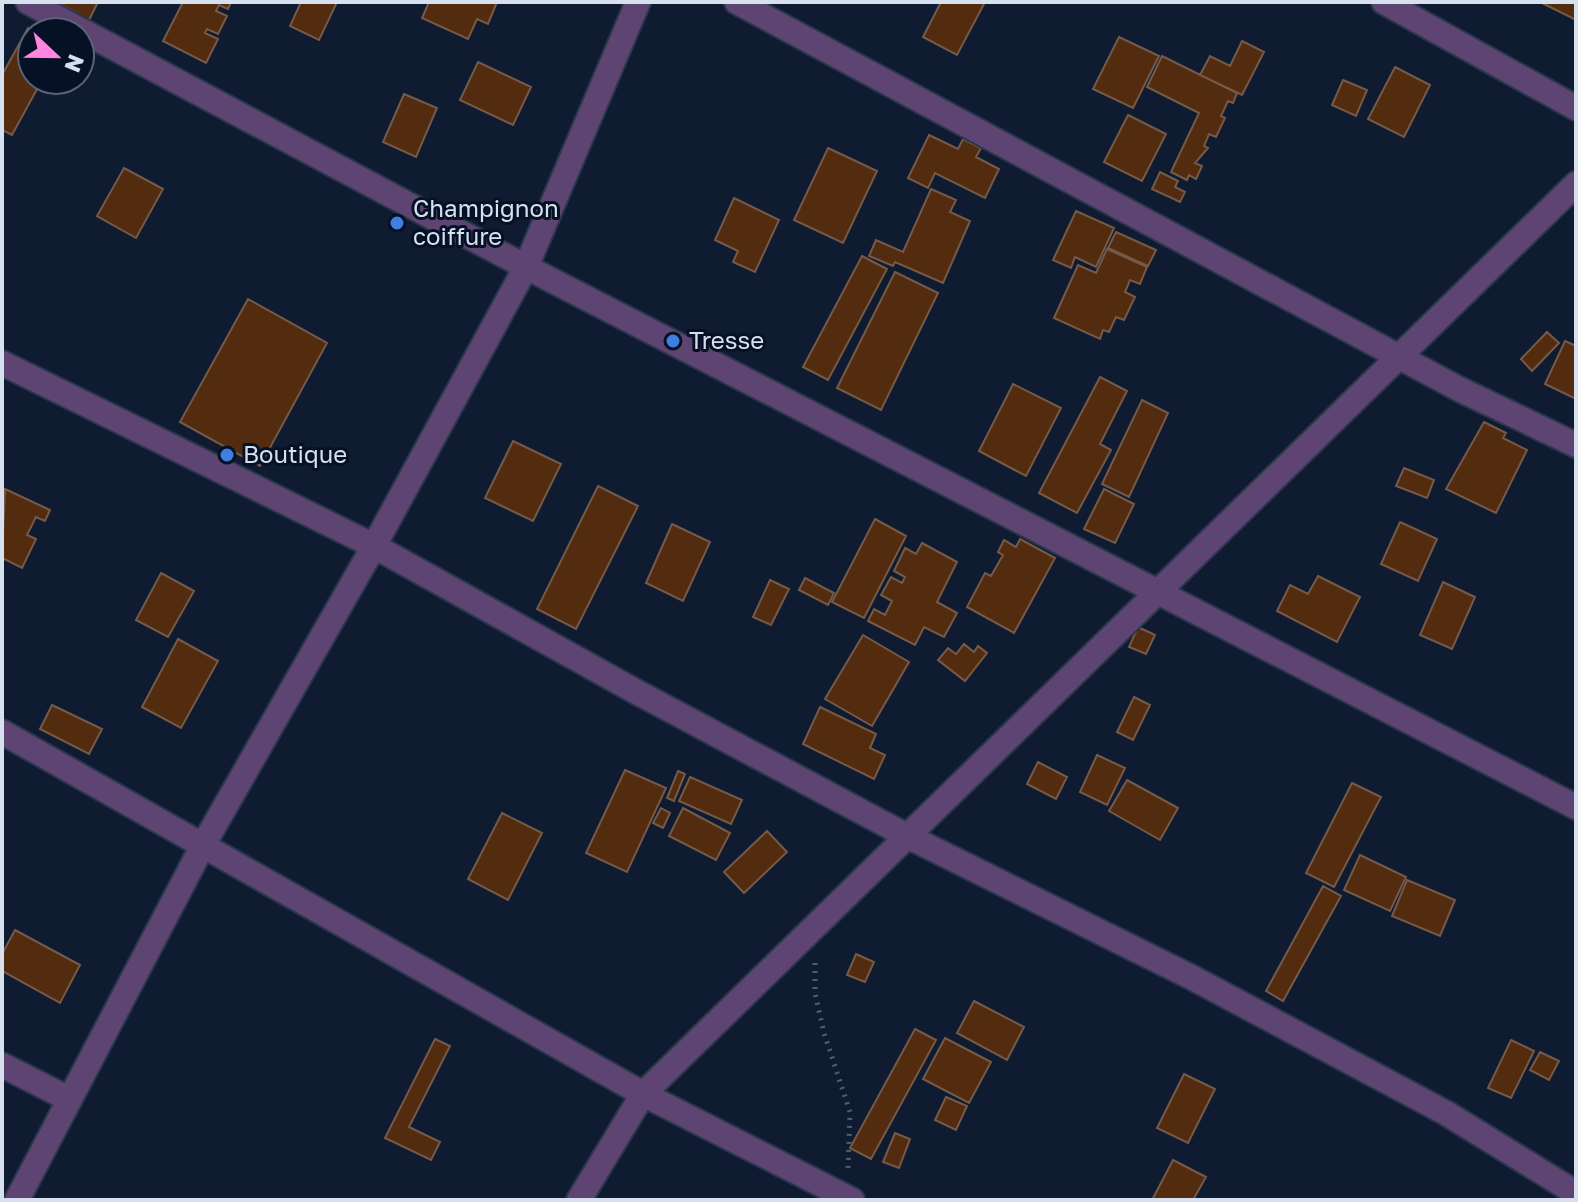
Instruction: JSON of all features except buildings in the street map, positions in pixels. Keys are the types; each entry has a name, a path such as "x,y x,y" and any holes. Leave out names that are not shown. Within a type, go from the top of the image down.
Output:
{"street":[{"path":"28,2 526,267 1576,807"},
{"path":"17,1200 67,1098 202,847 374,546 526,267 638,2"},
{"path":"737,2 1504,412 1576,445"},
{"path":"1384,2 1576,108"},
{"path":"579,1200 643,1094 1576,184"},
{"path":"2,363 374,546 633,690 909,837 1191,977 1420,1098 1576,1193"},
{"path":"2,732 643,1094 848,1198"},
{"path":"2,1065 67,1098"}],"path":[{"path":"814,927 815,993 824,1033 850,1112 848,1198"}],"place":[{"name":"Champignon coiffure","path":"397,223"},
{"name":"Tresse","path":"673,341"},
{"name":"Boutique","path":"227,455"}]}
